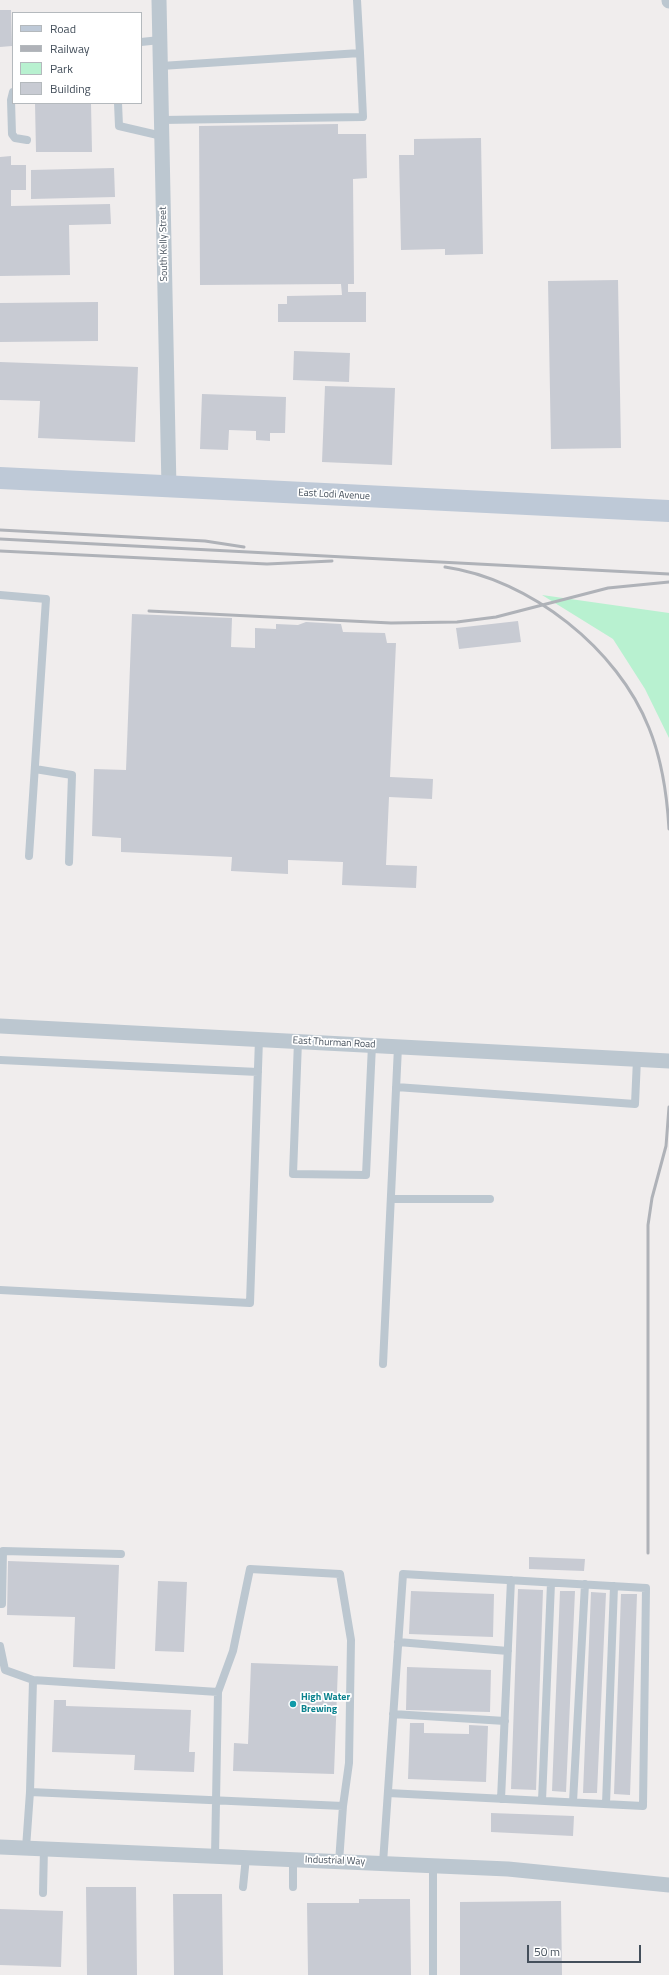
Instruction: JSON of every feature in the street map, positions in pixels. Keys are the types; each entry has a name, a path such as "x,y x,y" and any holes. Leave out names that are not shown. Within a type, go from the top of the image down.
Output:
{"street":[{"name":"South Kelly Street","path":"159,0 169,488"},
{"name":"East Lodi Avenue","path":"0,478 169,488 669,511"},
{"name":"East Thurman Road","path":"0,1026 669,1061"},
{"name":"Industrial Way","path":"0,1846 508,1869 669,1885"}],"lane":[{"path":"162,120 363,117 357,0"},
{"path":"142,42 160,40"},
{"path":"160,66 360,53"},
{"path":"12,104 12,134 15,138 27,140"},
{"path":"118,104 119,126 162,136"},
{"path":"0,595 46,599 29,856"},
{"path":"35,769 72,775 70,862"},
{"path":"0,1290 250,1303 259,1039"},
{"path":"298,1041 293,1174 366,1175 372,1045"},
{"path":"383,1364 398,1047"},
{"path":"396,1087 635,1104 637,1059"},
{"path":"0,1060 258,1072"},
{"path":"391,1199 490,1199"},
{"path":"0,1604 2,1604 3,1551 121,1554"},
{"path":"215,1856 218,1692 233,1651 250,1570 340,1574 351,1640 349,1763 343,1806 340,1862"},
{"path":"383,1863 403,1574 646,1588 643,1806 388,1793"},
{"path":"502,1799 511,1580"},
{"path":"542,1801 551,1583"},
{"path":"573,1802 585,1584"},
{"path":"606,1804 614,1586"},
{"path":"398,1642 508,1651"},
{"path":"0,1646 5,1670 33,1680 218,1692"},
{"path":"26,1848 30,1792 33,1680"},
{"path":"394,1714 505,1721"},
{"path":"30,1792 343,1806"},
{"path":"43,1893 44,1848"},
{"path":"243,1887 246,1857"},
{"path":"293,1860 293,1887"},
{"path":"432,1975 433,1866"}],"green space":[{"path":"542,595 669,613 669,738 645,689 613,639"}],"building":[{"path":"0,10 11,10 12,46 0,47"},
{"path":"35,104 91,104 92,152 36,152"},
{"path":"338,124 338,134 366,134 367,178 353,179 354,284 348,284 348,292 366,292 366,322 278,322 278,304 287,304 287,296 342,295 341,284 200,285 199,126"},
{"path":"481,138 483,254 445,255 445,249 401,250 399,155 414,155 414,139"},
{"path":"11,156 11,165 26,165 26,190 11,190 11,206 110,204 111,224 69,225 70,275 0,276 0,157"},
{"path":"114,168 115,197 31,199 31,170"},
{"path":"618,280 621,448 551,449 548,281"},
{"path":"98,302 98,341 0,342 0,303"},
{"path":"294,351 350,353 349,382 293,380"},
{"path":"0,362 138,367 135,442 38,438 40,401 0,400"},
{"path":"325,386 395,388 392,465 322,462"},
{"path":"202,394 286,397 285,433 270,433 270,441 256,440 256,431 229,430 228,450 200,449"},
{"path":"132,614 232,618 231,647 255,648 255,628 276,629 276,624 298,625 306,622 341,624 343,632 385,633 387,643 396,643 390,777 433,779 432,799 389,797 386,865 417,866 416,888 342,885 343,862 288,860 288,874 231,871 232,857 121,852 121,838 92,836 94,769 126,770"},
{"path":"518,621 521,642 459,649 456,628"},
{"path":"529,1557 585,1559 584,1571 529,1569"},
{"path":"8,1561 119,1565 115,1669 73,1667 75,1617 7,1615"},
{"path":"158,1581 187,1582 184,1652 155,1651"},
{"path":"518,1589 543,1590 536,1790 511,1789"},
{"path":"411,1591 494,1594 493,1637 409,1634"},
{"path":"560,1591 575,1591 566,1792 552,1791"},
{"path":"591,1592 606,1593 597,1793 583,1793"},
{"path":"621,1594 637,1594 630,1795 614,1794"},
{"name":"High Water Brewing","path":"251,1663 338,1666 334,1774 233,1771 234,1743 248,1744"},
{"path":"407,1667 491,1670 490,1712 406,1710"},
{"path":"54,1700 66,1700 66,1706 191,1710 189,1752 195,1752 194,1772 134,1770 135,1755 52,1752"},
{"path":"410,1723 424,1723 424,1733 469,1734 469,1725 488,1726 486,1782 408,1779"},
{"path":"491,1813 574,1816 573,1836 491,1832"},
{"path":"86,1887 136,1887 137,1975 87,1975"},
{"path":"173,1894 222,1894 223,1975 174,1975"},
{"path":"359,1899 410,1899 411,1975 308,1975 307,1903 359,1903"},
{"path":"561,1901 562,1975 460,1975 460,1902"},
{"path":"0,1909 63,1911 61,1967 0,1965"}],"railway":[{"path":"0,530 205,541 244,547"},
{"path":"0,539 669,574"},
{"path":"0,551 267,564 332,561"},
{"path":"445,567 477,574 508,586 539,602 567,622 593,646 616,671 635,699 654,740 663,777 669,829"},
{"path":"149,611 391,623 457,622 496,617 608,588 669,582"},
{"path":"648,1553 648,1225 652,1198 666,1146 669,1107"}],"place":[{"name":"High Water Brewing","path":"293,1704"}]}
